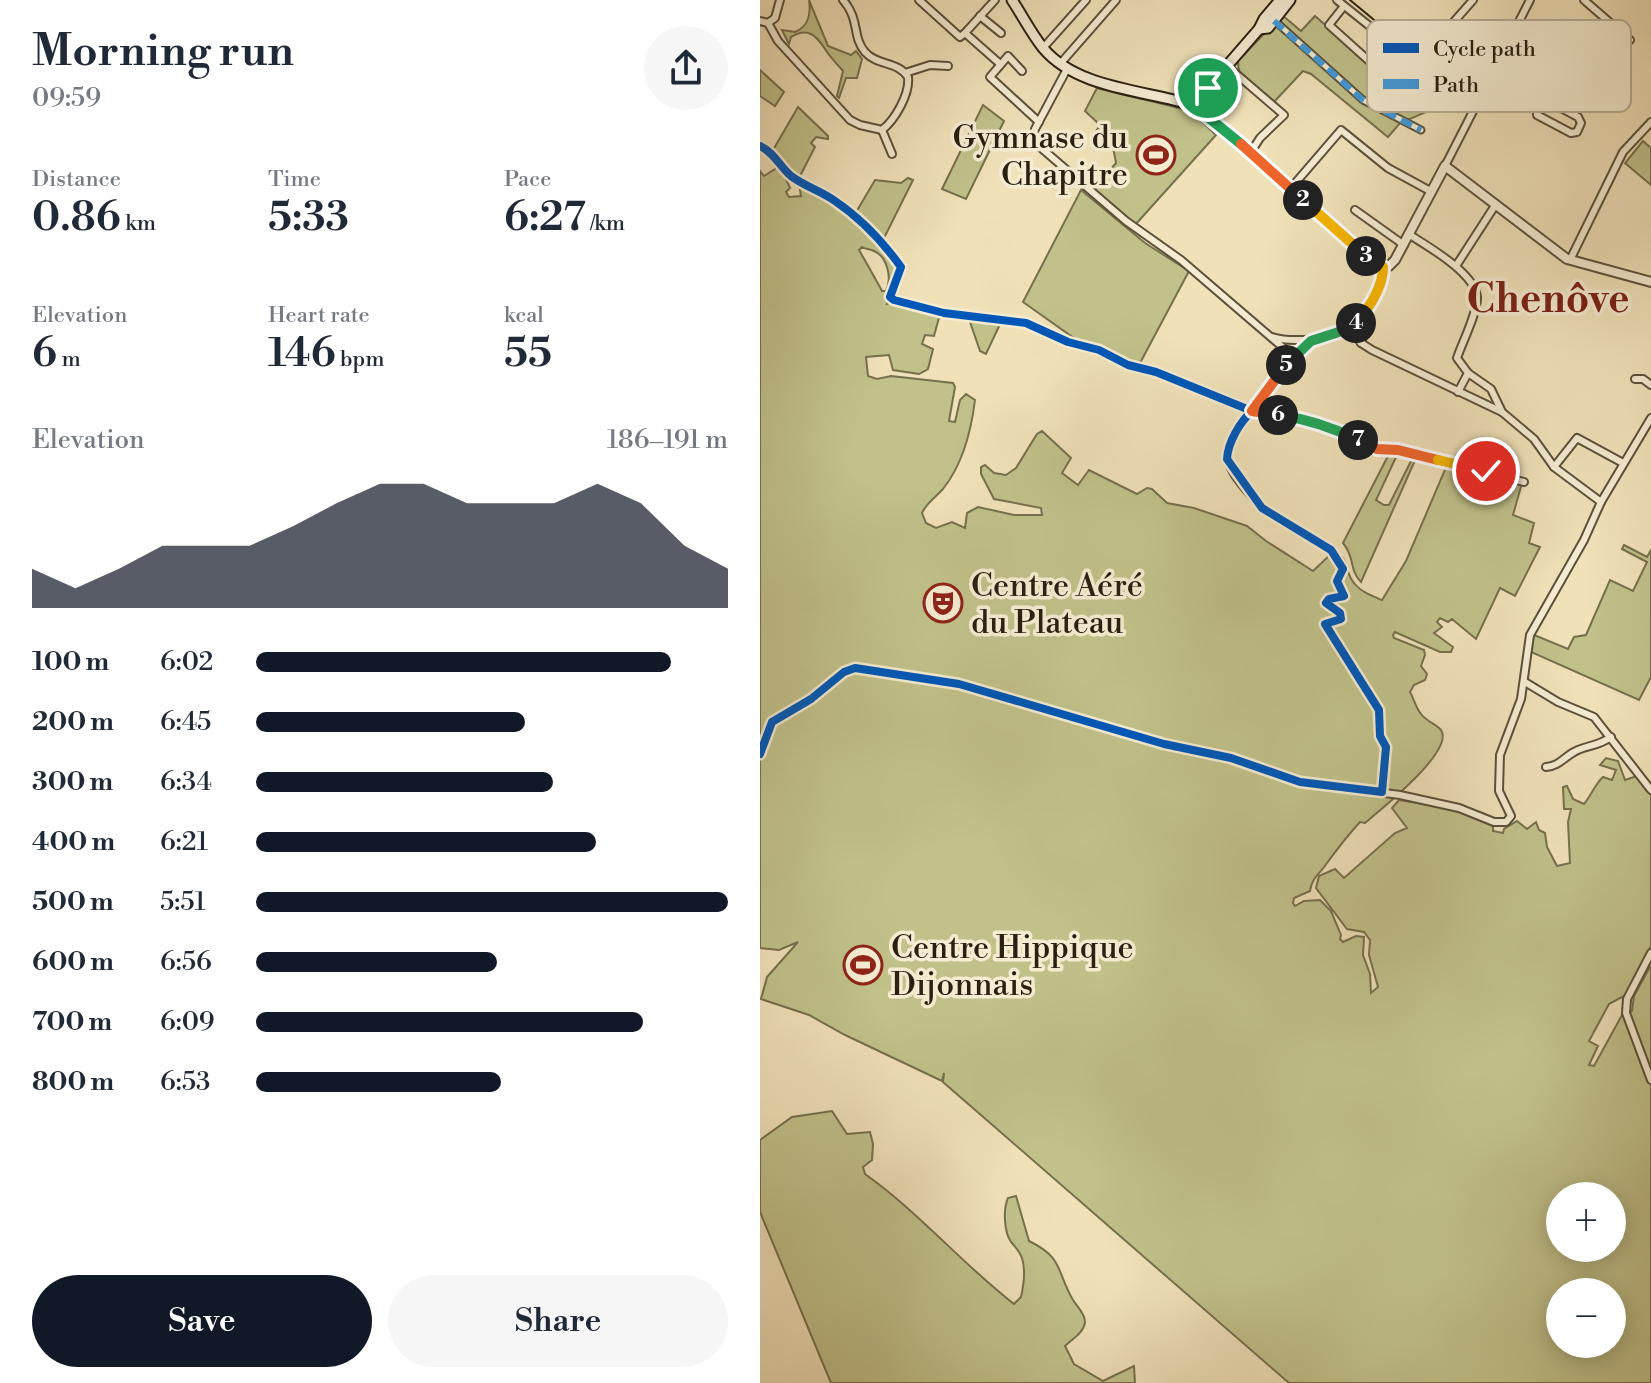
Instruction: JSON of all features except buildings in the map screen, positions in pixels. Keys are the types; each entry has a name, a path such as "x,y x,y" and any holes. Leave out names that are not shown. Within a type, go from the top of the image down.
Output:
{"main road":[{"path":"1012,0 1043,48 1063,66 1085,78 1193,105 1280,0"},
{"path":"1259,29 1268,28 1290,0"}],"street":[{"path":"780,0 775,18 764,22 778,41 850,120 882,130"},
{"path":"843,0 854,15 858,39 866,53 875,60 899,67 909,83 890,123 882,130"},
{"path":"921,1 960,37 995,0"},
{"path":"1043,48 1086,0"},
{"path":"1116,0 1063,66 1033,141 1126,221 1181,260 1294,357"},
{"path":"1337,0 1367,24"},
{"path":"1455,20 1473,0"},
{"path":"1520,20 1530,0"},
{"path":"1584,0 1607,20"},
{"path":"1344,6 1329,25 1367,59"},
{"path":"980,16 1001,33"},
{"path":"1274,21 1367,102"},
{"path":"965,33 999,63"},
{"path":"1022,71 1008,56 990,77 1039,122"},
{"path":"905,73 930,65 948,66"},
{"path":"1227,66 1284,115 1260,138 1251,152"},
{"path":"1193,105 1251,152 1372,261 1383,267"},
{"path":"1386,112 1421,130"},
{"path":"1383,267 1393,263 1410,235 1473,112"},
{"path":"1537,112 1537,115 1571,133 1577,132 1581,123 1578,117 1569,112"},
{"path":"1570,260 1623,152 1651,122"},
{"path":"882,130 892,154"},
{"path":"1291,188 1341,130 1388,168 1432,192"},
{"path":"1445,166 1570,260 1651,282"},
{"path":"1456,266 1496,204"},
{"path":"1355,210 1404,245"},
{"path":"1410,235 1456,266 1475,291 1477,298 1457,358 1468,373 1491,389 1502,412"},
{"path":"1268,336 1284,341 1311,341 1351,328 1382,282 1383,267"},
{"path":"1357,321 1363,337 1361,343"},
{"path":"1351,328 1361,343 1502,412 1534,439 1554,467 1601,502"},
{"path":"1258,504 1227,459 1232,442 1276,376 1311,341"},
{"path":"1458,392 1468,373"},
{"path":"1635,379 1643,379 1651,385"},
{"path":"1252,411 1312,421 1335,428 1377,449 1398,450 1524,482"},
{"path":"760,754 772,722 811,699 844,672 855,668 959,684 1164,744 1248,763 1300,782 1400,795 1459,808 1494,822 1509,821 1511,814 1499,791 1500,755 1519,708 1530,635 1584,540 1601,502 1651,418"},
{"path":"1554,467 1577,438 1623,463"},
{"path":"1525,682 1558,702 1588,713 1611,737 1651,790"},
{"path":"1546,767 1560,764 1578,750 1596,746 1611,737"},
{"path":"1651,953 1626,1003 1631,1029 1651,1080"}],"green space":[{"path":"809,0 828,46 851,55 856,51 862,59 857,78 846,78 839,98 843,71 818,40 811,34 802,33 791,37 789,44 782,30 795,32 806,23"},
{"path":"1282,15 1301,31 1315,16 1367,62 1367,112 1426,112 1400,123 1388,137 1311,74 1303,71 1273,103 1239,74 1238,61"},
{"path":"760,70 784,92 775,106 760,96"},
{"name":"Gymnase du Chapitre","path":"1097,88 1179,108 1195,115 1216,135 1135,225 1094,189 1116,163 1113,147 1096,131 1100,125 1085,111"},
{"path":"983,105 1004,121 966,199 942,189"},
{"path":"798,107 828,136 828,139 816,137 811,143 815,147 799,178 855,214 875,180 901,183 908,178 913,180 882,242 905,267 894,299 889,296 887,304 891,302 940,314 934,336 925,335 922,344 933,349 928,369 919,374 893,370 889,355 866,357 868,376 877,379 891,376 953,383 955,387 949,421 955,422 960,400 966,394 975,400 968,436 955,470 922,513 926,523 936,528 952,522 965,528 967,513 978,507 1014,515 1042,515 1041,508 994,499 981,474 981,467 985,465 994,473 1006,475 1016,468 1042,431 1071,458 1062,473 1078,485 1089,470 1137,494 1147,488 1152,489 1167,503 1194,508 1247,526 1313,571 1333,552 1342,557 1357,586 1382,600 1406,561 1447,465 1522,483 1513,515 1534,523 1529,543 1540,547 1515,596 1500,588 1476,639 1452,619 1448,622 1440,618 1437,622 1442,627 1434,633 1453,647 1451,652 1440,652 1395,632 1393,635 1424,650 1421,666 1427,674 1425,680 1414,685 1410,692 1421,714 1441,730 1442,739 1437,752 1414,780 1365,823 1360,822 1314,879 1310,891 1294,898 1293,903 1295,906 1304,901 1320,900 1331,911 1343,942 1356,936 1364,937 1363,955 1370,974 1371,993 1378,987 1369,955 1370,940 1364,932 1347,929 1316,888 1319,876 1335,869 1344,878 1395,833 1407,828 1392,808 1399,800 1454,809 1493,826 1493,831 1503,833 1517,821 1527,829 1536,822 1539,830 1545,833 1547,847 1557,866 1570,863 1568,822 1571,809 1564,809 1563,787 1567,786 1573,799 1584,804 1603,777 1612,780 1616,770 1600,765 1606,758 1618,761 1625,780 1637,776 1651,795 1651,946 1629,989 1624,996 1609,1004 1589,1041 1598,1046 1589,1065 1594,1066 1622,1015 1632,1011 1634,996 1651,965 1651,1383 1289,1383 943,1082 944,1073 942,1081 809,1015 761,999 767,977 798,942 779,950 760,948 760,171 764,176 780,166 790,188 786,192 789,197 801,196 798,178 781,165 773,150","holes":["862,247 879,254 886,263 889,275 886,291 882,291 859,250","945,584 957,591 960,605 953,616 939,620 928,612 925,599 932,587"]},
{"path":"1643,141 1651,148 1651,185 1625,163"},
{"path":"1081,190 1145,243 1189,271 1139,365 1081,343 1023,302"},
{"path":"969,319 1001,322 986,354 980,351"},
{"path":"1397,455 1376,500 1384,505 1389,505 1413,457 1416,458 1361,582 1343,543 1388,456"},
{"path":"1624,545 1647,557 1651,550 1651,677 1639,700 1531,652 1534,635 1568,649 1574,637 1586,635 1610,580 1633,591 1647,562 1622,549"},
{"path":"832,1111 847,1134 870,1132 872,1160 863,1167 865,1174 1014,1304 1021,1297 1024,1268 1020,1253 1009,1238 1005,1214 1008,1198 1016,1196 1029,1241 1054,1259 1084,1316 1082,1329 1065,1346 1074,1364 1103,1381 1134,1366 1135,1383 831,1383 760,1212 760,1140 792,1117"}],"tram line":[{"path":"1350,0 1374,20"}],"marked path":[{"path":"1274,21 1367,102"},
{"path":"1386,112 1421,130"}],"cycle path":[{"path":"760,146 791,176 830,197 853,215 887,249 901,267 890,297 894,300 944,313 1026,323 1068,342 1099,350 1128,365 1156,372 1252,411 1235,433 1227,459 1262,508 1331,550 1343,569 1337,581 1344,596 1329,599 1326,603 1340,613 1341,619 1325,624 1379,710 1380,736 1386,747 1382,792 1300,782 1231,758 1164,744 959,684 855,668 844,672 811,699 772,722 760,754"}],"place":[{"name":"Gymnase du Chapitre","path":"1156,155"},
{"name":"Centre Aéré du Plateau","path":"943,603"},
{"name":"Centre Hippique Dijonnais","path":"863,965"}],"district":[{"name":"Chenôve","path":"1548,298"}],"route":[{"path":"1208,88 1193,105 1251,152 1372,261 1383,267 1382,282 1364,314 1351,328 1311,341 1276,376 1252,411 1312,421 1335,428 1377,449 1398,450 1486,471"}]}
